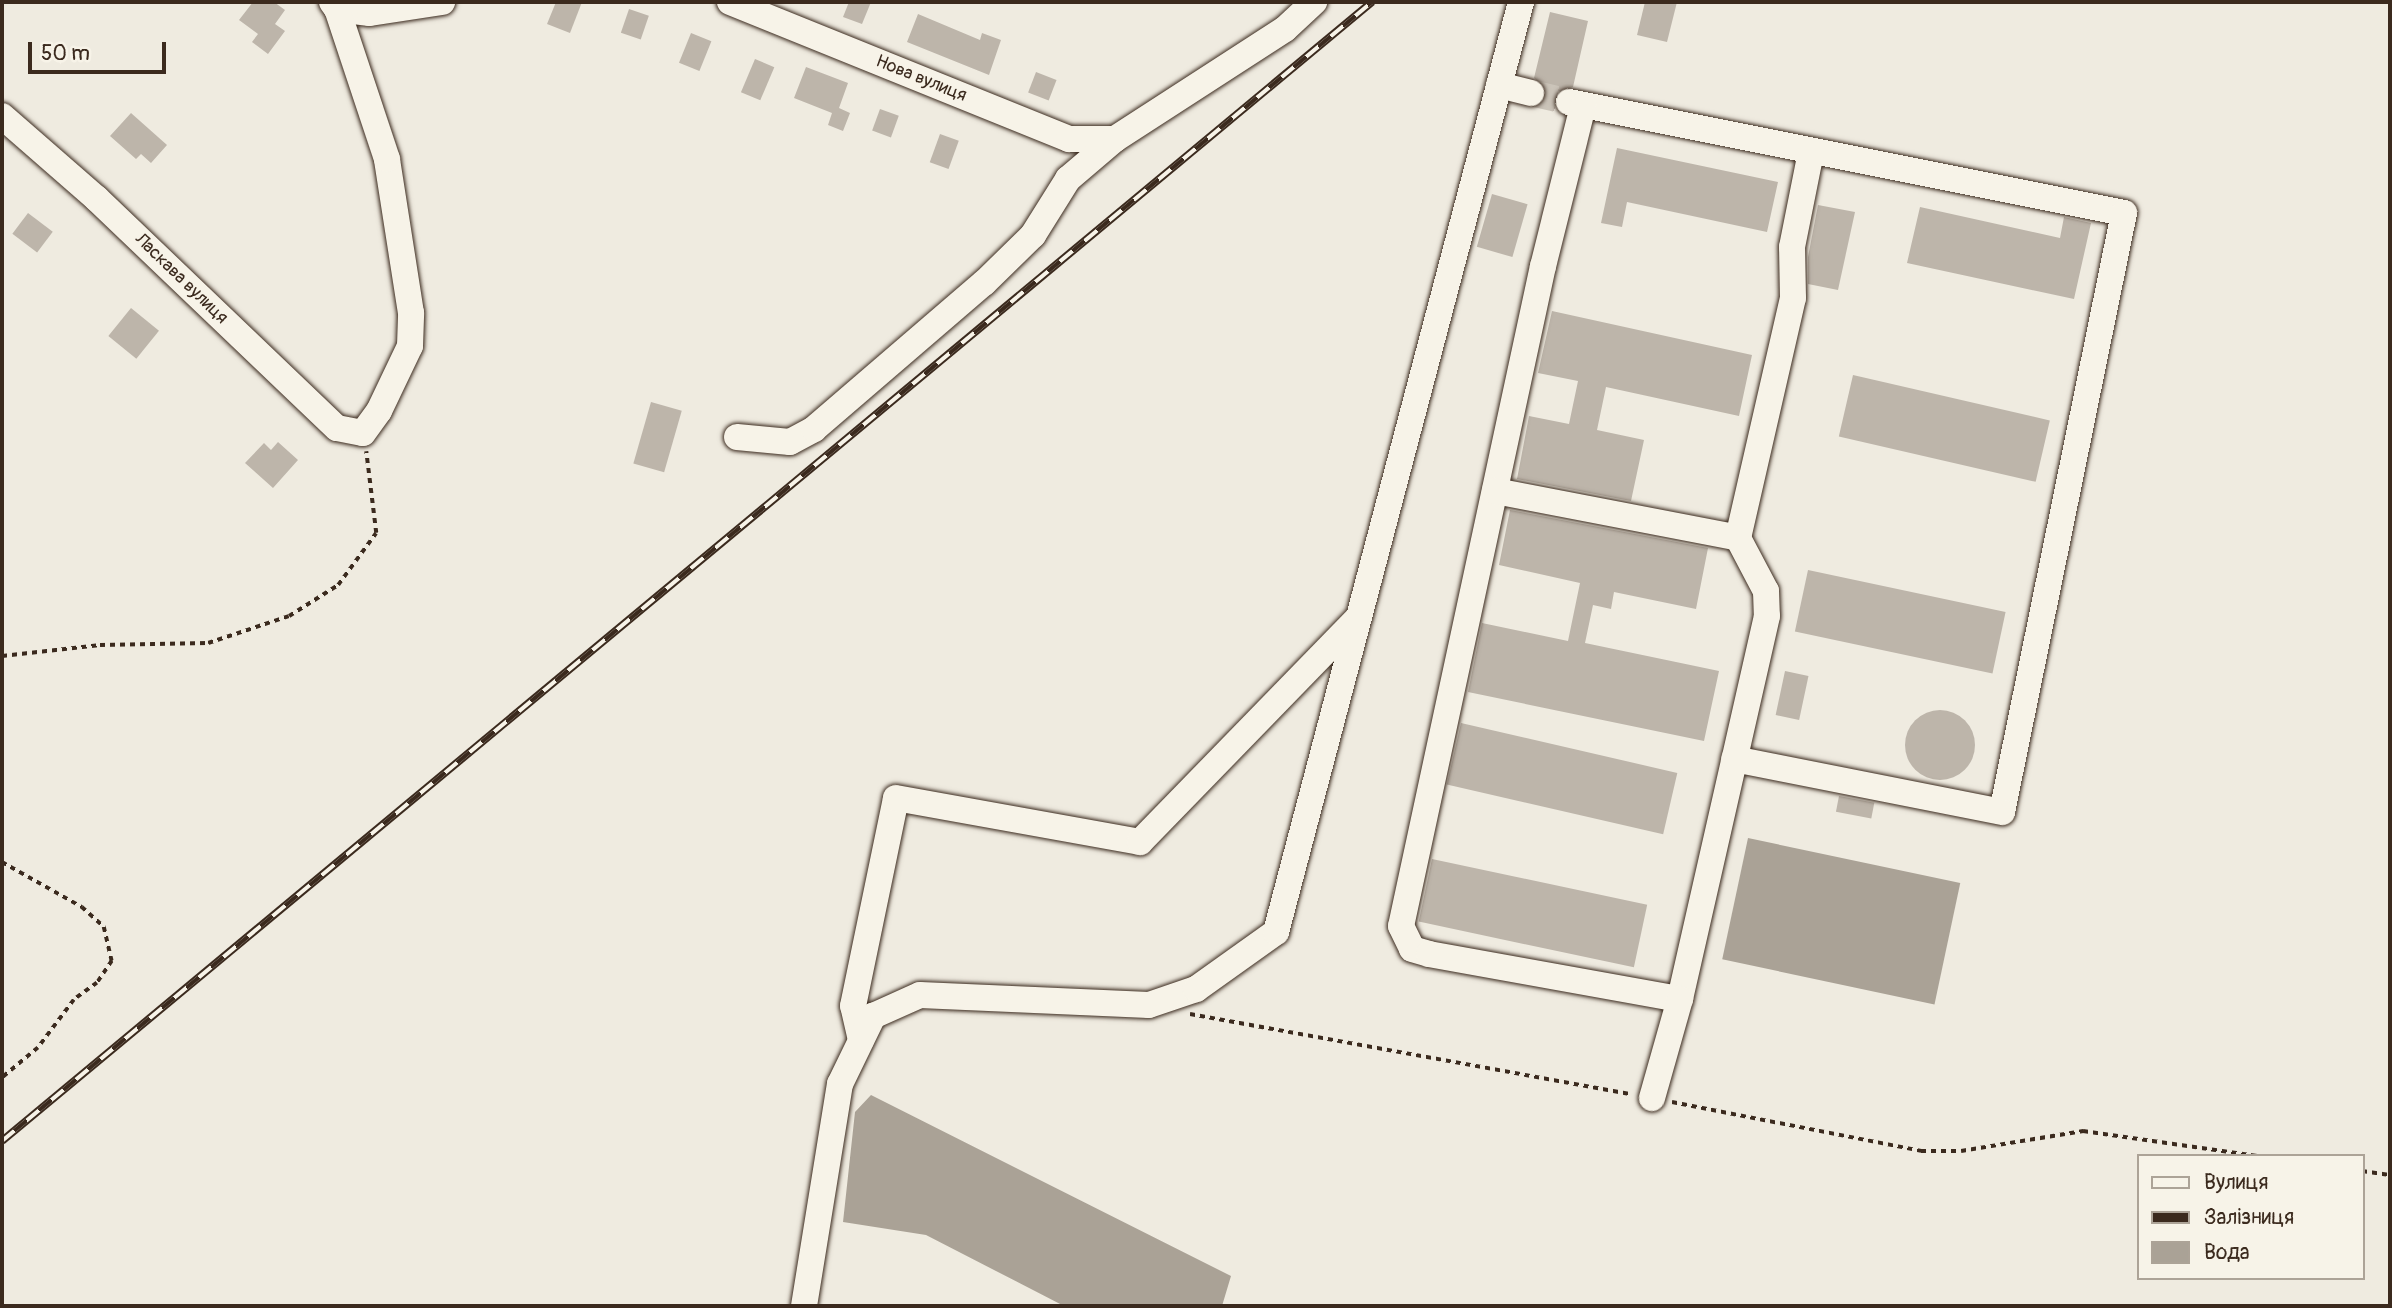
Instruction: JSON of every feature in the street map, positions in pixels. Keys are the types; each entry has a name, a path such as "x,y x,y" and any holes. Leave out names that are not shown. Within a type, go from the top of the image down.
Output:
{"street":[{"path":"334,6 370,13 442,2"},
{"name":"Нова вулиця","path":"730,2 1069,139 1115,139"},
{"path":"737,437 790,442 814,429 1033,235 1068,179 1115,139 1285,29 1314,2"},
{"path":"804,1306 840,1084 873,1016 920,995 1149,1005 1196,989 1276,932 1521,2"},
{"path":"334,6 387,159 411,313 410,346 379,411 363,433"},
{"path":"1499,85 1531,93"},
{"path":"1680,999 1429,954 1412,948 1404,940 1401,926 1576,104 2124,214 2002,812 1734,760"},
{"name":"Ласкава вулиця","path":"2,116 96,198 337,428 363,433"},
{"path":"1068,179 1069,139"},
{"path":"1652,1098 1680,999 1767,616 1766,591 1738,538 1793,298 1792,247 1811,152"},
{"path":"1495,491 1738,538"},
{"path":"861,1041 853,1006 896,799 1140,842 1359,618"}],"path":[{"path":"2,656 100,645 208,643 289,616 338,585 376,533 363,433"},
{"path":"2,862 82,907 104,927 111,942 112,961 97,983 74,1000 38,1048 2,1078"},
{"path":"1149,1005 1791,1122 1921,1151 1961,1151 2083,1131 2243,1154"},
{"path":"2364,1171 2390,1175"}],"water":[{"path":"1748,838 1960,883 1934,1004 1722,959"},
{"path":"871,1095 1231,1276 1222,1306 1064,1306 926,1235 843,1222 855,1112"}],"building":[{"path":"253,2 274,2 285,10 275,24 285,31 268,54 252,42 258,34 239,20"},
{"path":"556,2 582,2 570,33 547,24"},
{"path":"849,2 871,2 862,24 843,17"},
{"path":"1645,2 1677,2 1667,42 1637,35"},
{"path":"629,9 649,16 641,39 621,33"},
{"path":"1550,12 1588,21 1573,87 1557,92 1555,109 1540,106 1546,89 1534,78"},
{"path":"918,14 980,40 982,33 1001,40 989,75 907,42"},
{"path":"691,33 711,41 699,71 679,63"},
{"path":"755,59 774,67 760,100 741,92"},
{"path":"806,67 848,83 839,108 850,113 843,131 828,125 832,113 794,98"},
{"path":"1036,72 1057,80 1049,100 1028,93"},
{"path":"880,109 899,116 891,137 872,131"},
{"path":"131,113 167,145 151,163 141,154 136,159 110,136"},
{"path":"940,134 959,141 949,169 930,162"},
{"path":"1617,148 1778,182 1767,232 1627,202 1622,227 1601,223"},
{"path":"1492,194 1528,204 1512,257 1477,247"},
{"path":"1818,205 1855,212 1838,290 1808,284 1808,257"},
{"path":"1920,207 2060,238 2064,217 2091,223 2074,299 1907,263"},
{"path":"28,213 53,232 37,252 12,234"},
{"path":"131,308 159,331 136,359 108,336"},
{"path":"1552,311 1752,355 1739,416 1606,387 1597,430 1644,440 1631,501 1517,479 1529,416 1569,424 1578,381 1538,373"},
{"path":"1853,375 2050,420 2036,482 1839,436"},
{"path":"651,402 682,411 664,472 633,464"},
{"path":"278,442 298,460 273,488 245,463 264,443 271,450"},
{"path":"1510,510 1708,548 1696,609 1614,592 1611,609 1593,605 1585,643 1719,671 1704,741 1468,692 1482,623 1568,641 1580,583 1499,565"},
{"path":"1808,570 2006,612 1992,674 1795,632"},
{"path":"1785,671 1808,676 1799,720 1776,715"},
{"path":"1947,710 1960,716 1969,725 1973,731 1973,759 1965,770 1954,778 1933,780 1915,770 1907,759 1905,738 1915,720 1926,712"},
{"path":"1461,723 1677,773 1663,834 1447,784"},
{"path":"1839,796 1874,803 1871,819 1836,812"},
{"path":"1432,859 1647,905 1634,967 1419,922"}],"tunnel":[{"path":"1531,93 1569,102"}],"railway":[{"path":"2,1141 1372,2"}]}
